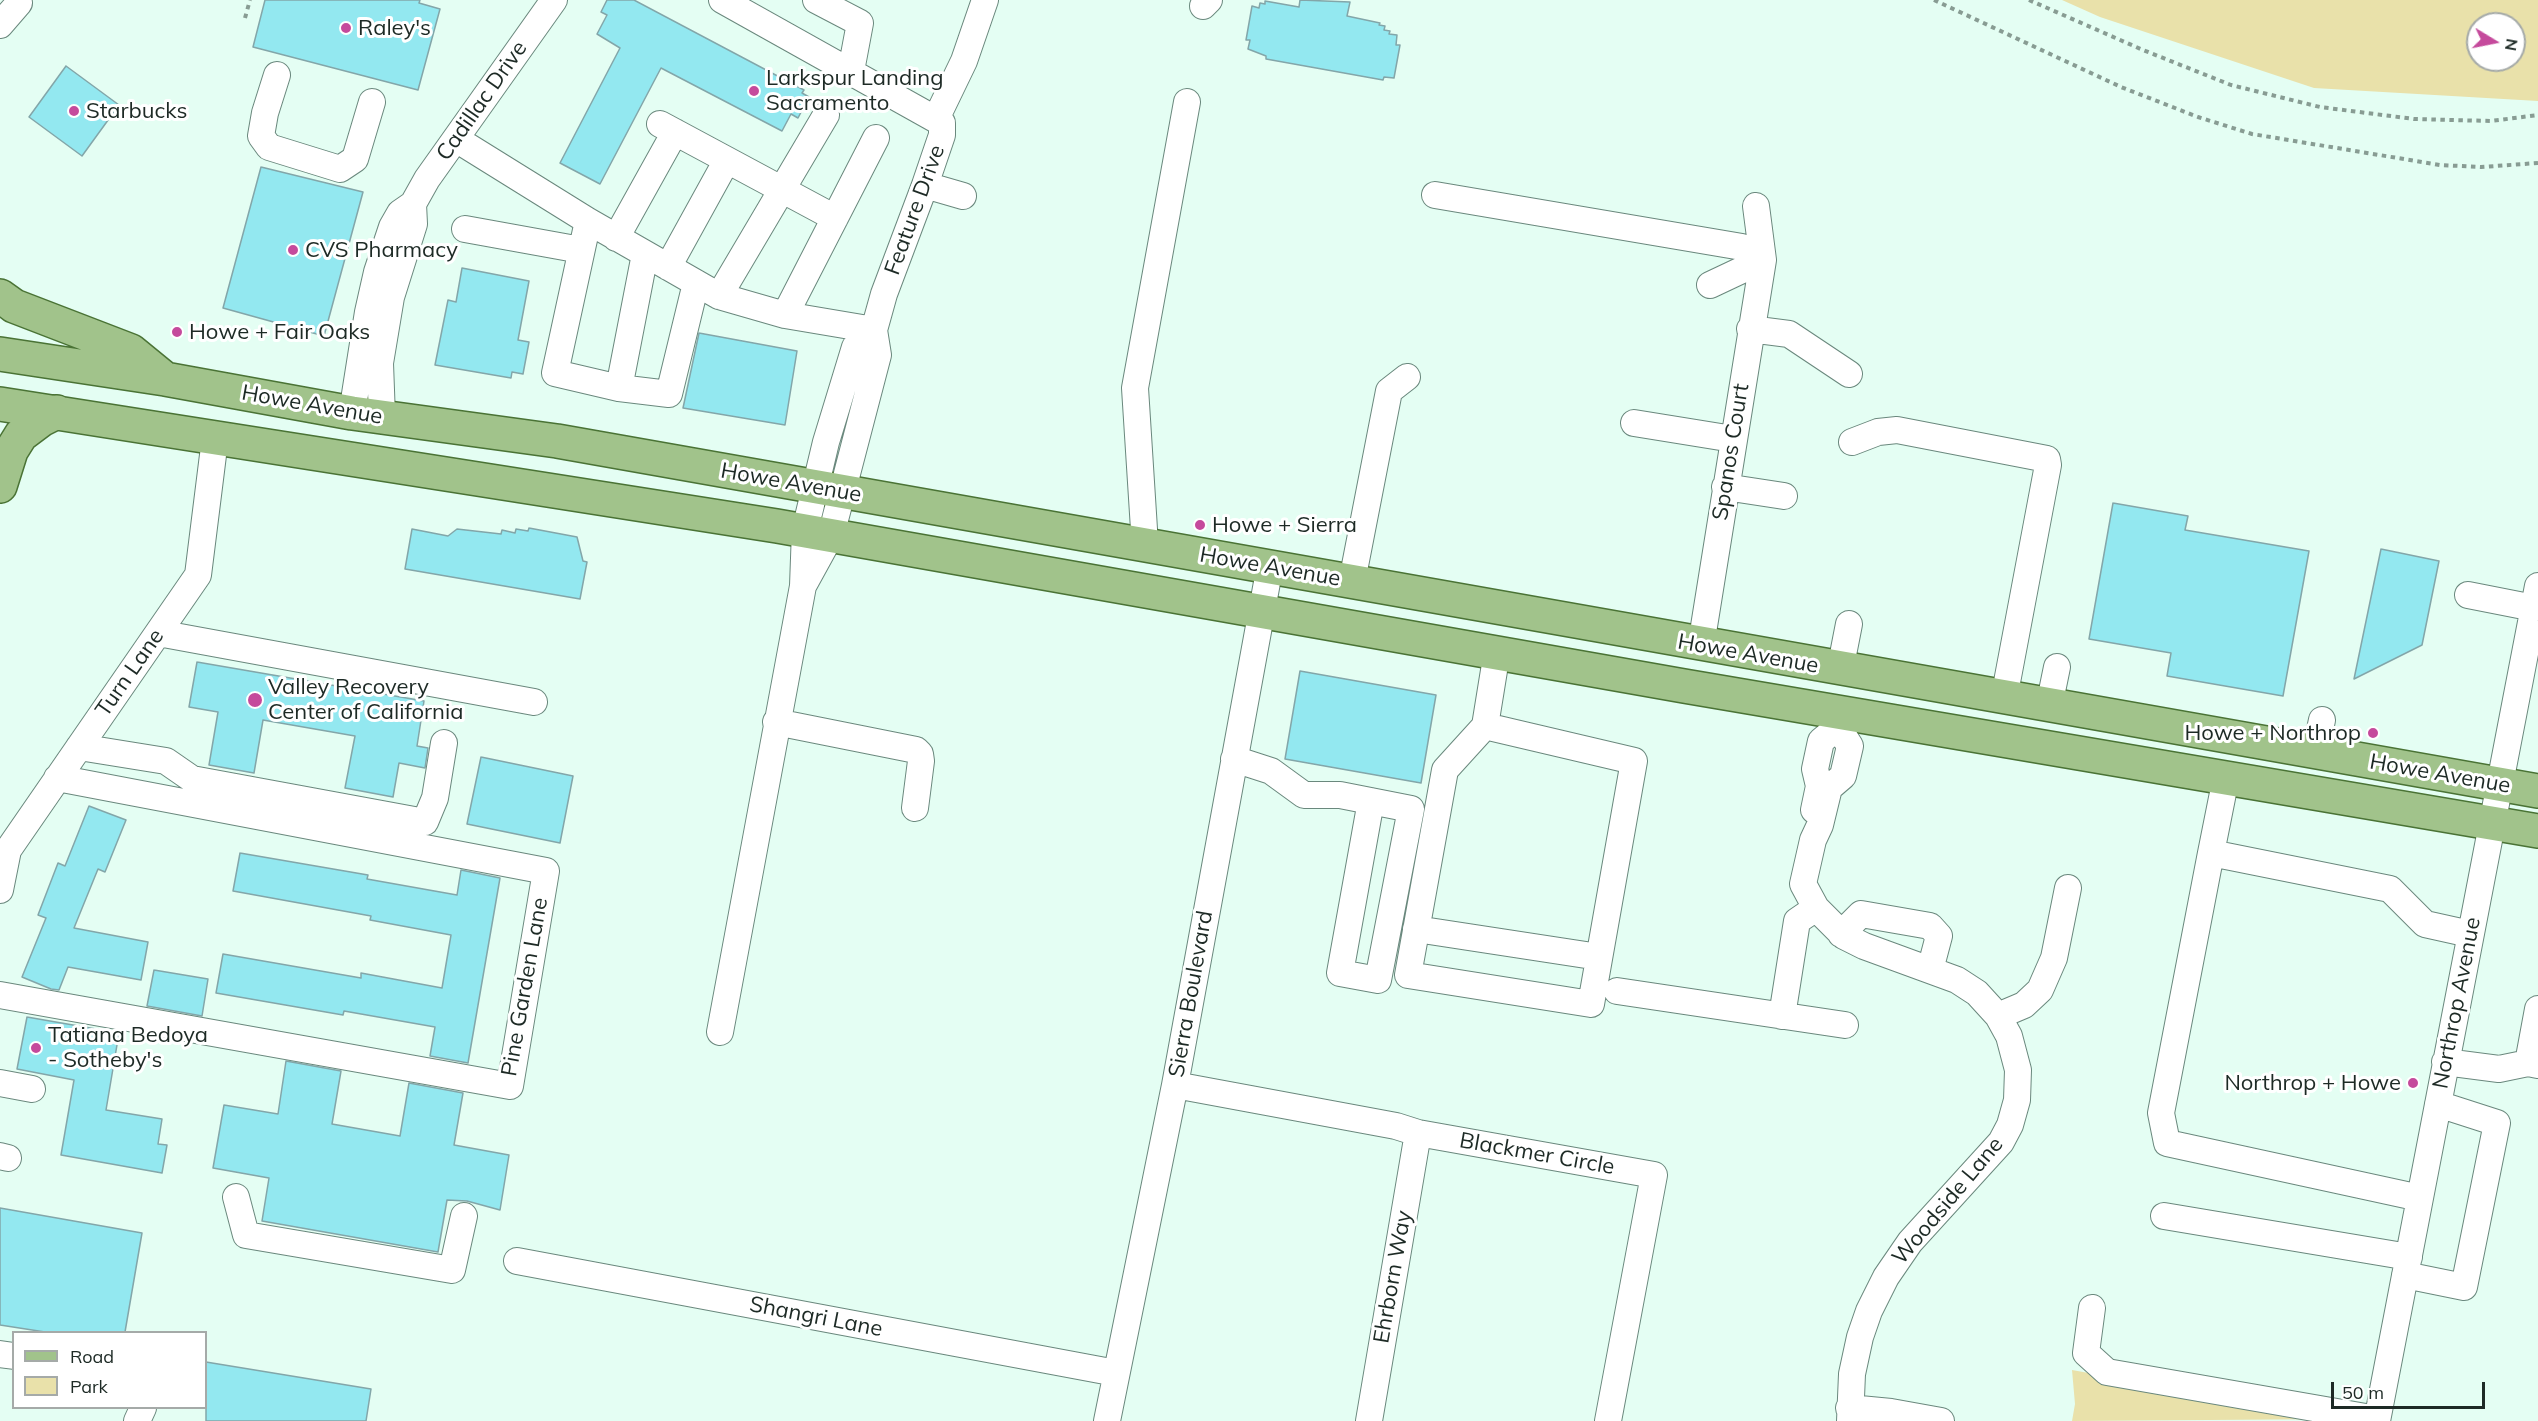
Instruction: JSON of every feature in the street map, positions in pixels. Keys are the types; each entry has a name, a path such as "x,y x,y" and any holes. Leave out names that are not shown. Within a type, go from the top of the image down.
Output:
{"main road":[{"path":"0,296 15,306 131,351 165,379"},
{"name":"Howe Avenue","path":"0,354 165,379 367,415 556,441 1270,566 1840,670 2538,791"},
{"name":"Howe Avenue","path":"0,404 818,533 1495,651 1839,720 2226,778 2538,831"},
{"path":"0,486 11,452 21,435 41,420 57,412"},
{"path":"1495,651 1532,632 1665,656 1701,645"},
{"path":"1839,720 1846,697 1861,690 1976,709 2004,698"}],"street":[{"name":"Cadillac Drive","path":"367,415 380,363 397,274 414,224 413,204 428,179 554,0"},
{"path":"816,0 860,22 851,71"},
{"path":"936,118 964,61 985,0"},
{"path":"0,25 19,3"},
{"name":"Feature Drive","path":"720,1032 803,586 828,489 878,355 874,330 884,294 942,135 942,123 936,118 736,3"},
{"path":"277,75 265,113 261,136 269,147 340,169 355,159 372,102"},
{"path":"1145,545 1135,388 1187,102"},
{"path":"718,296 826,115"},
{"path":"616,238 667,128 835,218"},
{"path":"785,315 876,138"},
{"path":"456,139 616,238 718,296 785,315 874,330"},
{"path":"668,267 727,160"},
{"path":"925,185 963,196"},
{"path":"1435,195 1742,247 1762,260"},
{"name":"Spanos Court","path":"1701,645 1762,260 1755,206"},
{"path":"588,221 555,373 619,388 669,394 696,283"},
{"path":"465,229 582,250"},
{"path":"619,388 645,254"},
{"path":"1710,285 1762,260"},
{"path":"1750,329 1789,334 1849,374"},
{"path":"1352,581 1389,391 1407,376"},
{"path":"1634,423 1733,439"},
{"path":"1852,442 1887,430 1909,431 2047,459 2048,465 2004,698"},
{"name":"Turn Lane","path":"0,890 8,850 198,575 215,439"},
{"path":"1725,488 1784,496"},
{"name":"Sierra Boulevard","path":"1107,1421 1174,1085 1270,566"},
{"path":"2468,595 2536,597"},
{"name":"Northrop Avenue","path":"2377,1420 2536,597"},
{"path":"1840,670 1849,624"},
{"path":"158,633 534,702"},
{"path":"1485,726 1634,761 1591,1004 1408,975 1445,770 1485,726 1495,651"},
{"path":"2049,706 2057,667"},
{"name":"Woodside Lane","path":"1839,720 1850,746 1843,776 1824,787 1820,825 1813,840 1803,884 1816,908 1841,934 1863,946 1957,980 1977,993 1998,1016 2013,1046 2018,1070 2017,1100 2010,1125 1989,1158 1910,1242 1886,1277 1860,1337 1852,1374 1849,1415"},
{"path":"2315,753 2322,720"},
{"path":"777,722 916,750 920,754 921,761 915,808"},
{"path":"79,747 166,761 192,779 424,822 435,798 444,743"},
{"path":"1234,759 1271,771 1304,795 1340,795 1371,801 1411,809 1378,980 1340,973 1371,801"},
{"name":"Pine Garden Lane","path":"0,995 510,1086 546,871 57,778"},
{"path":"2226,778 2161,1113 2167,1143 2420,1197"},
{"path":"2211,853 2390,889 2425,924 2470,934"},
{"path":"1998,1016 2024,1005 2040,990 2054,958 2068,888"},
{"path":"1782,1016 1797,921 1816,908"},
{"path":"1841,934 1861,914 1930,926 1939,936 1930,970"},
{"path":"1416,929 1599,957"},
{"path":"1617,991 1845,1025"},
{"path":"2445,1062 2487,1069 2536,1061 2538,1009"},
{"path":"0,1083 32,1089"},
{"name":"Blackmer Circle","path":"1174,1085 1384,1124 1418,1133 1654,1175 1608,1421"},
{"path":"2164,1216 2407,1266 2463,1287 2497,1123 2438,1104"},
{"name":"Ehrborn Way","path":"1369,1421 1418,1133"},
{"path":"236,1197 246,1235 452,1270 464,1216"},
{"name":"Shangri Lane","path":"517,1261 1116,1373"},
{"path":"2092,1308 2086,1353 2108,1372 2377,1420"},
{"path":"1849,1415 1891,1412 1941,1421"}],"path":[{"path":"245,18 250,0"},
{"path":"1934,0 2121,87 2198,117 2252,134 2440,165 2481,167 2538,163"},
{"path":"2029,0 2143,50 2231,85 2320,107 2414,119 2491,121 2538,115"}],"green space":[{"path":"2062,0 2538,0 2538,101 2314,88 2100,17"},
{"path":"2072,1370 2344,1419 2072,1421 2075,1404"}],"building":[{"name":"Raley's","path":"265,0 420,0 419,3 440,9 418,90 253,47"},
{"name":"Larkspur Landing Sacramento","path":"607,0 634,0 804,90 802,93 809,97 798,118 791,114 782,131 661,68 600,184 560,163 620,48 597,34 607,15 601,12"},
{"path":"1300,0 1350,2 1347,16 1380,23 1379,25 1385,26 1384,30 1390,31 1389,34 1397,35 1396,45 1400,45 1394,78 1384,77 1383,80 1266,59 1266,56 1248,49 1250,40 1246,40 1252,6 1259,8 1260,3 1265,4 1265,1 1299,7"},
{"name":"Starbucks","path":"66,66 119,105 82,156 29,117"},
{"name":"CVS Pharmacy","path":"261,167 363,192 324,336 223,308"},
{"path":"462,268 529,281 518,340 529,342 523,374 512,372 511,378 435,365 448,300 456,302"},
{"path":"699,333 797,351 785,425 683,408"},
{"path":"2113,503 2188,516 2185,530 2309,551 2283,696 2167,676 2171,653 2089,639"},
{"path":"529,528 577,537 583,561 587,562 580,599 405,569 412,529 448,536 457,529 501,534 502,530 515,533 516,529 528,531"},
{"path":"2381,549 2439,561 2422,645 2354,679"},
{"path":"197,662 424,701 417,746 428,748 425,768 399,763 393,797 345,788 355,736 263,720 254,773 209,765 218,712 189,707"},
{"path":"1300,671 1436,695 1421,783 1285,759"},
{"path":"481,757 573,776 560,843 467,824"},
{"path":"89,806 126,820 105,872 98,869 74,928 148,942 141,980 68,967 59,990 51,989 22,977 46,918 38,915 58,863 65,866"},
{"path":"240,853 368,875 367,879 457,895 461,870 500,878 468,1063 430,1056 435,1027 344,1011 343,1015 216,993 223,954 361,978 361,973 442,988 451,935 370,920 371,916 233,891"},
{"path":"154,970 208,979 202,1016 147,1006"},
{"path":"27,1017 119,1033 106,1110 162,1119 158,1144 167,1145 162,1173 61,1155 74,1080 17,1069"},
{"path":"286,1061 341,1071 332,1124 400,1136 409,1083 463,1093 454,1145 509,1155 500,1210 467,1201 447,1200 438,1252 262,1221 269,1178 213,1168 224,1105 278,1114"},
{"path":"0,1208 142,1233 125,1331 39,1331 0,1325"},
{"path":"207,1362 371,1389 366,1421 206,1421"}],"place":[{"name":"Raley's","path":"346,28"},
{"name":"Larkspur Landing Sacramento","path":"754,91"},
{"name":"Starbucks","path":"74,111"},
{"name":"CVS Pharmacy","path":"293,250"},
{"name":"Howe + Fair Oaks","path":"177,332"},
{"name":"Howe + Sierra","path":"1200,525"},
{"name":"Valley Recovery Center of California","path":"255,700"},
{"name":"Howe + Northrop","path":"2373,733"},
{"name":"Tatiana Bedoya - Sotheby's","path":"36,1048"},
{"name":"Northrop + Howe","path":"2413,1083"}]}
